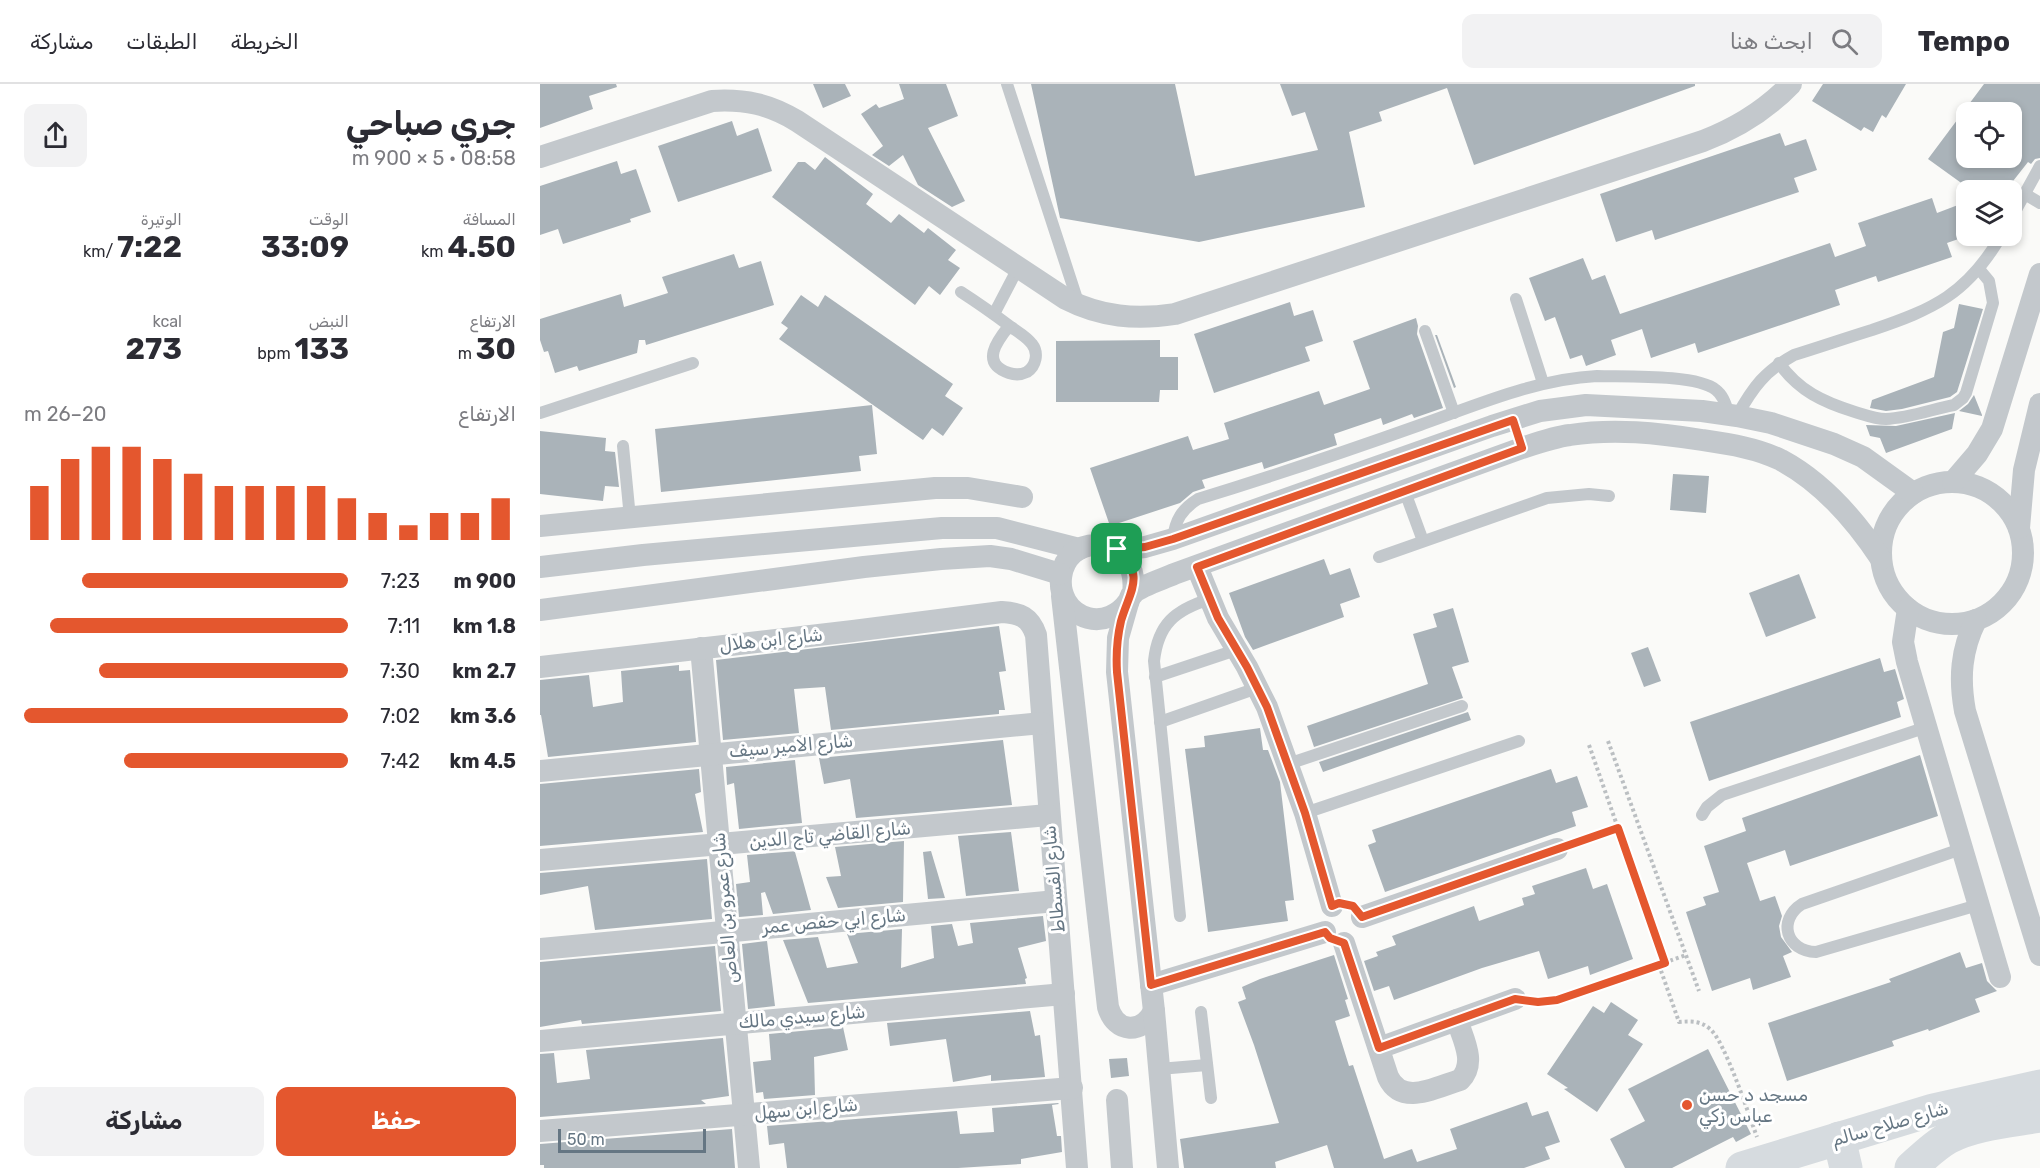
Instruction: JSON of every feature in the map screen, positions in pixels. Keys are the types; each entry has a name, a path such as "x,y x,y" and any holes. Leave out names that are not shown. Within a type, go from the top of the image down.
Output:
{"highway":[{"name":"شارع صلاح سالم","path":"1754,1164 1842,1153 1933,1110 2040,1086"},
{"name":"شارع صلاح سالم","path":"1911,1168 1934,1146 1950,1136 1968,1130 2040,1116"}],"street":[{"path":"540,157 712,101 757,102 797,121 1079,306 1102,314 1126,318 1150,318 1175,314 1703,141 1752,118 1791,84"},
{"path":"1953,482 1977,454 1992,429 2040,274"},
{"path":"2019,528 2004,504 1993,494 1974,485 1953,482 1932,485 1901,503 1888,522 1881,544 1881,559 1889,587 1908,609 1920,617 1940,623 1962,624 1976,620 2000,606 2017,584 2024,556 2019,528 2024,470 2040,404"},
{"path":"1154,1011 1148,1022 1134,1028 1118,1023 1112,1018 1108,1007 1061,584 1064,564 1079,549 1098,544 1117,549 1145,547 1540,411 1586,405 1702,411 1771,423 1834,444 1863,457 1913,494"},
{"path":"1513,420 1522,448"},
{"path":"544,604 864,567 990,556 1011,559 1061,584 1073,610 1091,619 1112,616 1130,599 1157,581 1522,448 1569,435 1628,431 1748,448 1780,459 1818,486 1868,538 1881,559"},
{"path":"540,526 935,488 968,488 1022,497"},
{"path":"634,517 643,555"},
{"path":"542,570 643,555 885,532 972,527 1016,531 1079,549"},
{"path":"1117,549 1126,558 1135,581 1118,638 1117,672 1154,1011 1168,1168"},
{"path":"1197,567 1218,618 1257,688 1288,764 1332,906"},
{"path":"1908,609 1903,642 1906,662 2000,977"},
{"name":"شارع ابن هلال","path":"540,667 1002,612"},
{"name":"شارع الفسطاط","path":"1002,612 1024,616 1032,624 1036,635 1048,815 1077,1168"},
{"path":"1976,620 1963,656 1962,693 1965,711 2040,955"},
{"name":"شارع عمرو بن العاص","path":"701,648 749,1168"},
{"name":"شارع الامير سيف","path":"540,771 1042,723"},
{"name":"شارع القاضي تاج الدين","path":"540,860 1048,815"},
{"path":"1362,917 1557,849"},
{"name":"شارع ابي حفص عمر","path":"540,949 1056,901"},
{"path":"1151,985 1335,938 1351,941 1361,931 1362,917 1353,906 1339,903 1332,906 1324,918 1335,938 1391,1084 1403,1093 1417,1094 1460,1080 1469,1061 1457,1020"},
{"name":"شارع سيدي مالك","path":"540,1041 1064,994"},
{"path":"1379,1048 1515,999"},
{"name":"شارع ابن سهل","path":"540,1131 1072,1088"},
{"path":"1117,1100 1122,1168"}],"lane":[{"path":"1006,84 1079,306"},
{"path":"2022,200 2040,166"},
{"path":"2025,194 2040,203"},
{"path":"1173,539 1177,520 1182,511 1198,499 1353,449 1543,383 1597,376 1698,381 1715,389 1733,415 1755,386 1779,363 1794,355 1915,316 1950,296 1979,269 1994,246"},
{"path":"993,314 1018,268"},
{"path":"1779,363 1789,377 1811,395 1834,406 1867,416 1887,419 1954,405 1966,393 1993,303 1989,281 1979,269"},
{"path":"962,292 1009,326"},
{"path":"1516,299 1543,383"},
{"path":"1425,331 1454,413"},
{"path":"540,413 693,363"},
{"path":"623,446 634,517"},
{"path":"1405,492 1423,541"},
{"path":"1380,557 1547,498 1589,494 1609,496"},
{"path":"1180,916 1155,677 1155,650 1164,628 1173,617 1183,609 1210,599"},
{"path":"1155,677 1236,650"},
{"path":"1160,722 1257,688"},
{"path":"1288,764 1462,706"},
{"path":"1702,815 1707,807 1722,795 1927,727"},
{"path":"1305,813 1519,741"},
{"path":"1961,849 1802,904 1791,914 1788,922 1790,938 1800,949 1816,952 1978,905"},
{"path":"1201,1012 1211,1098"},
{"path":"1159,1069 1208,1065"}],"path":[{"path":"1608,741 1699,991"},
{"path":"1589,745 1665,963"},
{"path":"1557,849 1618,828"},
{"path":"1515,999 1538,1002 1557,1000 1686,955"},
{"path":"1659,965 1679,1022 1692,1021 1704,1024 1717,1036 1754,1164"}],"building":[{"path":"540,84 616,84 617,87 589,96 593,109 540,128"},
{"path":"813,84 845,84 851,96 823,108"},
{"path":"899,84 946,84 958,116 928,128 965,201 952,207 918,185 903,155 889,166 872,155 883,146 861,114 876,104 879,108 904,99"},
{"path":"1031,84 1175,84 1195,176 1318,150 1305,112 1292,116 1280,84 1695,84 1695,86 1474,165 1447,88 1379,112 1382,121 1349,132 1365,207 1199,242 1060,218"},
{"path":"1823,84 1906,84 1886,118 1882,115 1873,132 1864,127 1861,131 1812,101"},
{"path":"1984,84 2040,84 2040,158 2035,159 2031,164 2028,162 2014,180 1957,180 1928,159 1956,122 1956,168 2022,168 2022,102 1971,102"},
{"path":"732,121 737,136 758,128 772,171 678,202 658,146"},
{"path":"1780,133 1785,146 1806,139 1817,170 1794,178 1799,192 1655,240 1652,230 1616,242 1600,194"},
{"path":"825,157 873,194 866,204 891,223 899,214 924,233 928,228 956,250 948,260 960,268 940,295 929,286 915,305 772,197 798,162 805,162 815,170"},
{"path":"617,161 621,174 636,169 651,212 630,219 631,222 563,244 558,229 540,235 540,186"},
{"path":"1932,198 1937,213 1956,206 1956,240 1947,243 1952,257 1878,282 1876,276 1835,290 1840,305 1698,353 1695,343 1651,358 1642,329 1611,340 1616,355 1586,366 1582,355 1570,359 1555,317 1545,321 1529,278 1583,258 1592,280 1605,275 1620,314 1830,243 1835,257 1866,246 1858,223"},
{"path":"734,254 739,268 761,261 774,305 646,345 645,340 639,340 637,353 579,371 577,366 555,373 548,351 544,352 540,340 540,319 621,294 624,307 668,293 662,277"},
{"path":"801,295 818,307 825,295 953,384 945,396 963,408 943,436 932,428 923,440 779,339 788,328 781,323"},
{"path":"1290,302 1294,316 1313,310 1323,341 1305,347 1310,361 1214,393 1194,334"},
{"path":"1959,304 1983,309 1957,392 1950,397 1902,409 1886,411 1870,408 1872,400 1934,377 1943,332 1954,328"},
{"path":"1416,318 1417,334 1443,408 1414,418 1412,414 1383,425 1381,418 1334,434 1337,445 1264,469 1262,462 1202,480 1205,488 1193,492 1180,503 1110,526 1090,468 1188,436 1193,450 1229,439 1224,423 1319,391 1324,405 1370,389 1353,341"},
{"path":"1435,335 1437,335 1456,387 1454,388"},
{"path":"1160,340 1160,357 1178,357 1178,390 1160,390 1159,402 1056,402 1056,341"},
{"path":"1974,395 1982,416 1959,411"},
{"path":"872,405 877,454 859,456 861,471 661,492 655,429"},
{"path":"1955,413 1952,429 1886,453 1880,438 1870,436 1866,425 1896,426"},
{"path":"540,431 606,438 605,451 615,452 619,487 605,486 603,501 540,494"},
{"path":"1673,474 1709,476 1706,513 1670,510"},
{"path":"1324,559 1330,575 1350,568 1360,597 1340,604 1344,617 1253,650 1245,637 1229,593"},
{"path":"1799,574 1816,618 1766,637 1749,593"},
{"path":"1453,608 1469,662 1452,667 1463,698 1314,747 1307,726 1428,684 1413,634 1437,627 1433,614"},
{"path":"999,626 1006,671 999,672 1005,710 999,710 999,714 831,730 825,687 794,689 799,733 723,740 716,660"},
{"path":"1648,647 1661,681 1644,687 1631,653"},
{"path":"1880,658 1884,672 1895,669 1904,699 1897,702 1901,717 1709,781 1690,722"},
{"path":"679,665 679,671 690,670 696,742 548,757 540,715 540,680 589,675 593,707 623,702 621,671"},
{"path":"1468,712 1471,720 1323,772 1319,762"},
{"path":"1260,728 1263,750 1268,750 1280,782 1294,900 1285,901 1288,921 1208,932 1185,749 1205,747 1204,736"},
{"path":"1003,740 1012,805 856,818 850,779 824,784 819,758"},
{"path":"1920,755 1938,816 1790,866 1785,850 1747,863 1760,901 1775,896 1782,916 1779,926 1781,937 1792,952 1783,956 1791,977 1753,990 1750,978 1712,991 1686,912 1706,905 1703,897 1719,892 1704,846 1746,831 1742,818"},
{"path":"795,760 802,823 739,829 734,783 727,785 726,767"},
{"path":"699,769 701,792 695,794 703,832 540,846 540,784"},
{"path":"1551,769 1556,783 1577,776 1588,807 1572,812 1576,826 1385,892 1368,845 1376,842 1372,830"},
{"path":"1011,832 1019,891 966,896 958,836"},
{"path":"904,841 903,902 838,908 826,877 841,876 835,847"},
{"path":"798,851 795,852 811,910 773,914 765,892 761,893 763,915 739,917 736,884 750,882 747,855"},
{"path":"931,851 945,898 928,899 923,852"},
{"path":"707,859 712,919 595,930 588,886 540,895 540,873"},
{"path":"1586,868 1593,889 1607,884 1633,959 1590,975 1588,966 1548,979 1539,951 1482,968 1394,1000 1389,986 1374,991 1364,961 1378,956 1376,952 1396,945 1392,936 1474,906 1479,921 1524,905 1522,898 1535,894 1532,886"},
{"path":"1043,916 1046,941 1018,948 1027,978 1025,979 1026,984 808,1003 783,940 818,937 827,968 858,963 847,934 902,929 901,968 934,958 931,926 952,924 958,946 973,943 970,923"},
{"path":"767,941 775,1006 748,1009 742,944"},
{"path":"715,946 721,1011 582,1024 581,1020 540,1027 540,962"},
{"path":"1960,952 1966,968 1982,963 1987,981 1997,991 1975,999 1980,1012 1929,1031 1928,1029 1892,1041 1894,1046 1787,1081 1768,1023 1891,982 1889,979"},
{"path":"1334,955 1348,999 1345,1000 1350,1016 1335,1021 1349,1066 1353,1065 1384,1159 1412,1149 1417,1162 1457,1149 1450,1129 1527,1102 1532,1116 1548,1111 1560,1142 1545,1147 1550,1159 1524,1168 1334,1168 1327,1145 1275,1162 1276,1168 1184,1168 1180,1139 1279,1123 1238,1002 1246,999 1242,987"},
{"path":"1611,1002 1638,1020 1628,1035 1643,1044 1597,1112 1547,1074 1593,1006 1604,1013"},
{"path":"1030,1011 1035,1036 1040,1035 1045,1077 991,1081 991,1075 953,1082 946,1039 890,1046 887,1023"},
{"path":"843,1027 848,1050 814,1057 815,1095 764,1099 763,1092 756,1093 753,1062 771,1060 769,1034"},
{"path":"723,1038 729,1096 701,1100 706,1104 540,1117 540,1054 554,1053 557,1083 590,1079 586,1050"},
{"name":"مسجد د حسن عباس زكي","path":"1708,1049 1751,1134 1736,1142 1733,1137 1672,1168 1625,1168 1610,1139 1645,1121 1628,1089"},
{"path":"1127,1058 1129,1076 1111,1078 1109,1059"},
{"path":"1058,1103 1052,1105 1057,1136 1061,1136 1062,1152 1021,1159 1021,1164 958,1168 787,1168 784,1143 769,1145 767,1126 957,1111 960,1134 994,1132 992,1108"},
{"path":"732,1129 735,1168 544,1168 544,1165 540,1165 540,1144"}],"place":[{"name":"مسجد د حسن عباس زكي","path":"1687,1105"}],"route":[{"path":"1513,420 1522,448 1197,567 1218,618 1267,707 1305,813 1332,906 1346,903 1359,910 1362,917 1618,828 1665,963 1557,1000 1538,1002 1515,999 1379,1048 1344,943 1336,942 1325,932 1151,985 1116,655 1121,621 1135,581 1126,558 1117,549 1159,544 1513,420"}]}
